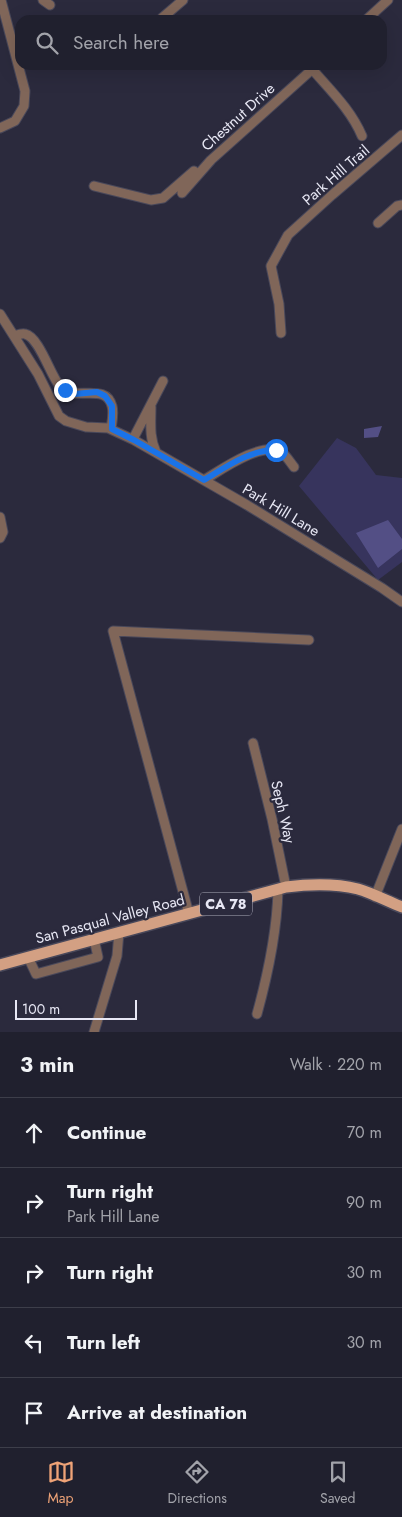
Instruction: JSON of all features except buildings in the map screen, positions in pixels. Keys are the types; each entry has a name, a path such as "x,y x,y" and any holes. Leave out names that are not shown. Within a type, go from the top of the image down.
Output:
{"main road":[{"name":"San Pasqual Valley Road","path":"0,965 282,888 313,884 335,885 359,890 402,907"}],"street":[{"path":"1,0 15,53"},
{"path":"166,15 184,0"},
{"path":"372,15 388,0"},
{"path":"0,128 15,121 24,106 25,91 19,70"},
{"name":"Chestnut Drive","path":"182,193 211,160 311,70"},
{"path":"316,70 356,121 362,136"},
{"name":"Park Hill Trail","path":"281,333 279,304 271,266 288,235 402,135"},
{"path":"94,186 151,200 163,198 199,167 211,160"},
{"path":"378,223 397,206 402,205"},
{"name":"Park Hill Lane","path":"0,314 38,374 59,416 66,421 86,427 112,429 133,439 264,515 402,602"},
{"path":"14,336 24,334 30,336 38,346 59,385 65,390 75,394 97,392 105,396 112,406 112,429"},
{"path":"133,439 163,380"},
{"path":"151,404 150,430 152,444 156,452"},
{"path":"204,480 246,456 264,450 280,451 294,466"},
{"path":"0,517 3,532 0,538"},
{"path":"189,914 113,631 309,640"},
{"name":"Seph Way","path":"252,743 272,820 282,888 265,984 257,1014"},
{"path":"375,897 402,829"},
{"path":"94,1032 117,956 118,932"},
{"path":"28,957 36,974 98,956 94,939"}],"shaded area":[{"path":"382,426 378,437 364,438 364,429"},
{"path":"337,438 356,448 376,475 402,478 402,562 378,580 299,486"},
{"path":"388,520 402,539 402,549 378,568 356,533"}],"route":[{"path":"65,390 75,394 97,392 105,396 112,406 112,429 204,480 246,456 264,450 276,450"}]}
